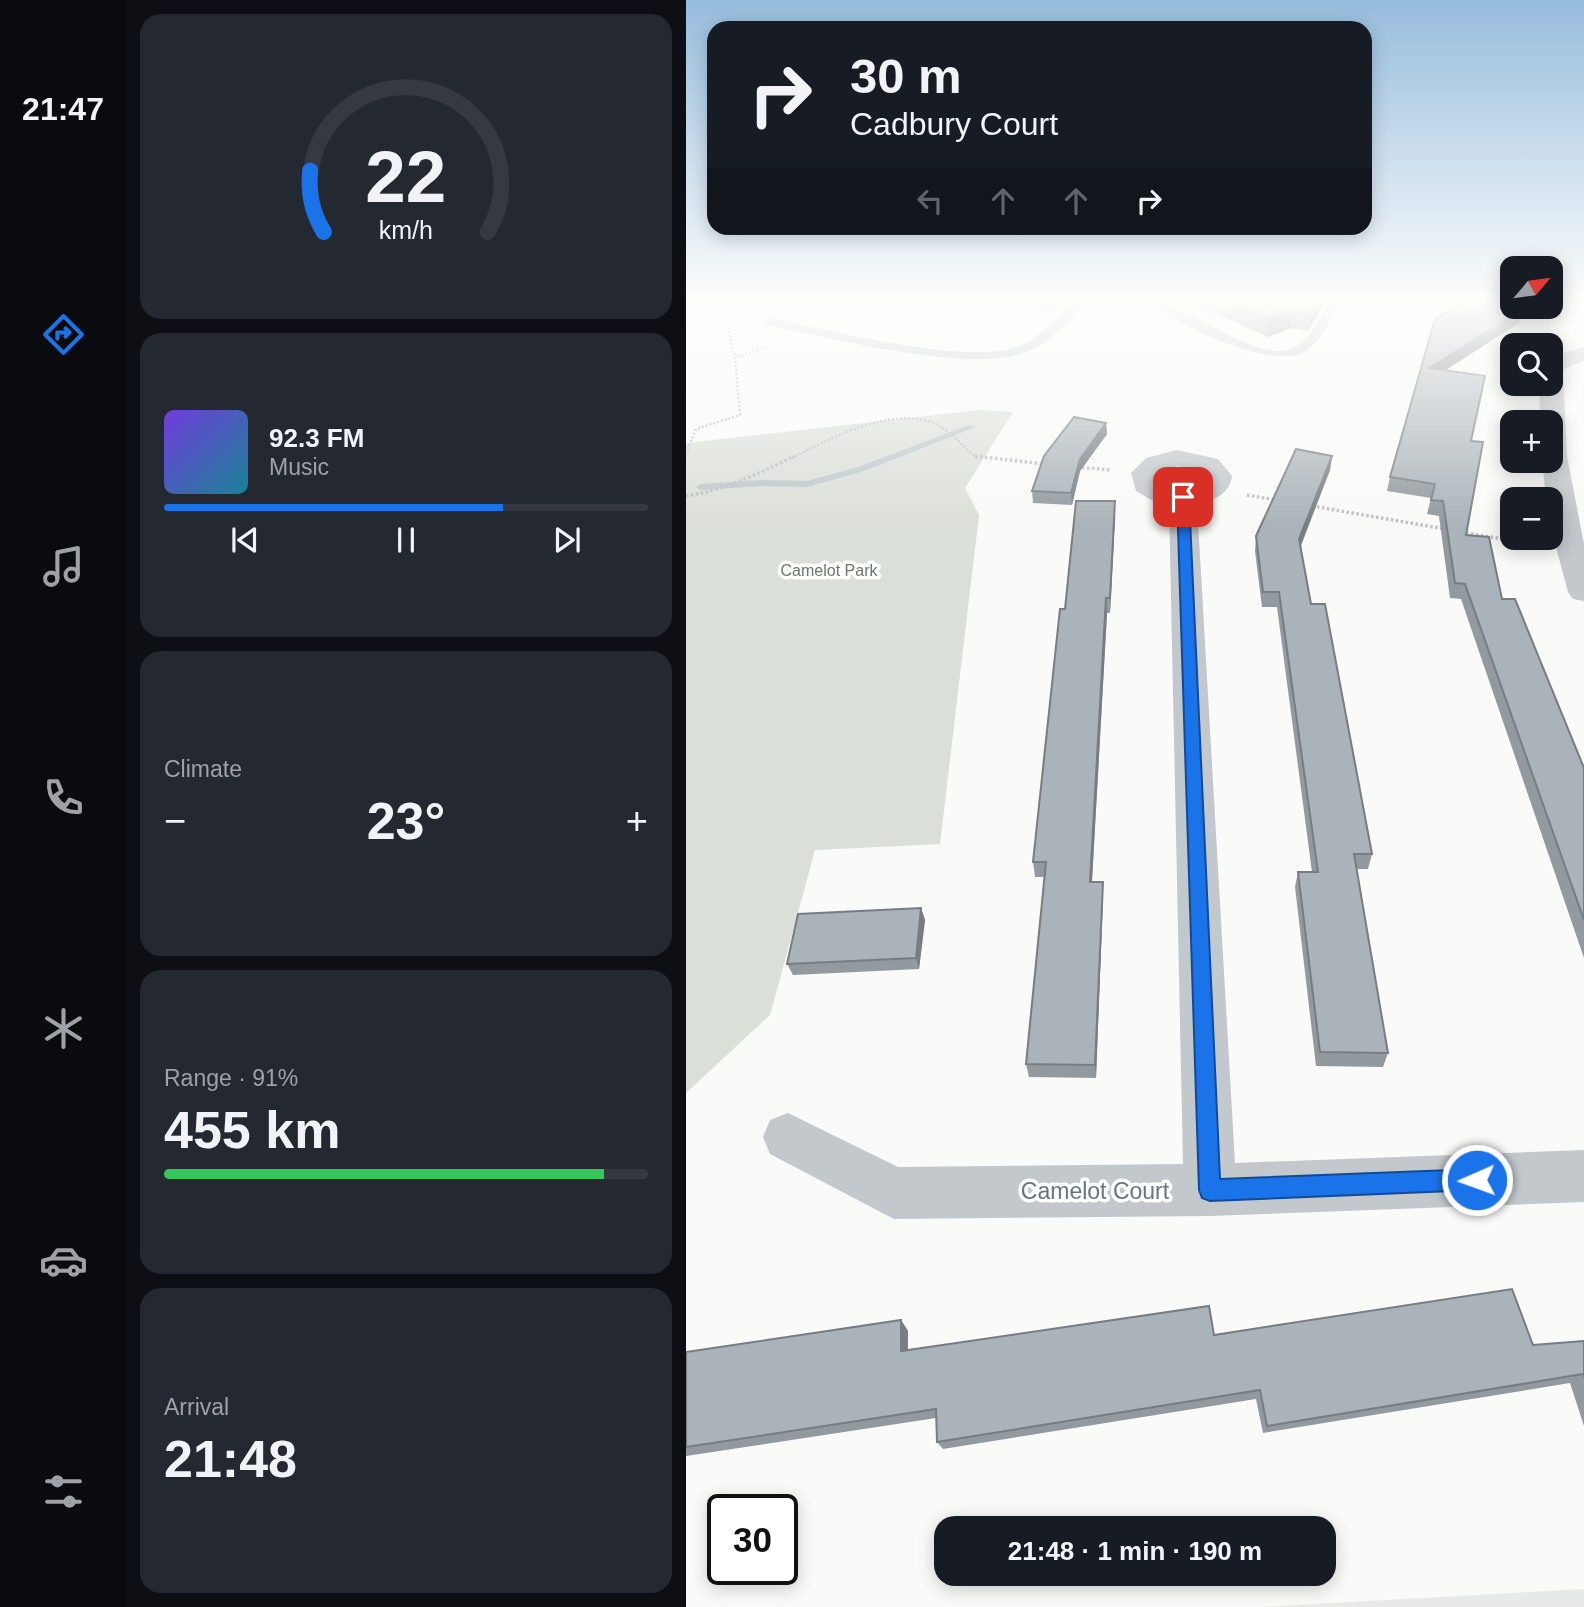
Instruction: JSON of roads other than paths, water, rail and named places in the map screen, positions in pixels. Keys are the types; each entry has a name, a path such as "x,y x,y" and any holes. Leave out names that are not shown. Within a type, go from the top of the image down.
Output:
{"street":[{"path":"1551,377 1551,443 1570,554 1584,592"},
{"path":"1183,497 1210,1190"},
{"name":"Camelot Court","path":"788,1137 894,1193 1210,1190 1584,1176"}],"waterway":[{"path":"700,487 762,483 807,484 861,469 972,427"}],"park label":[{"name":"Camelot Park","path":"829,570"}]}
